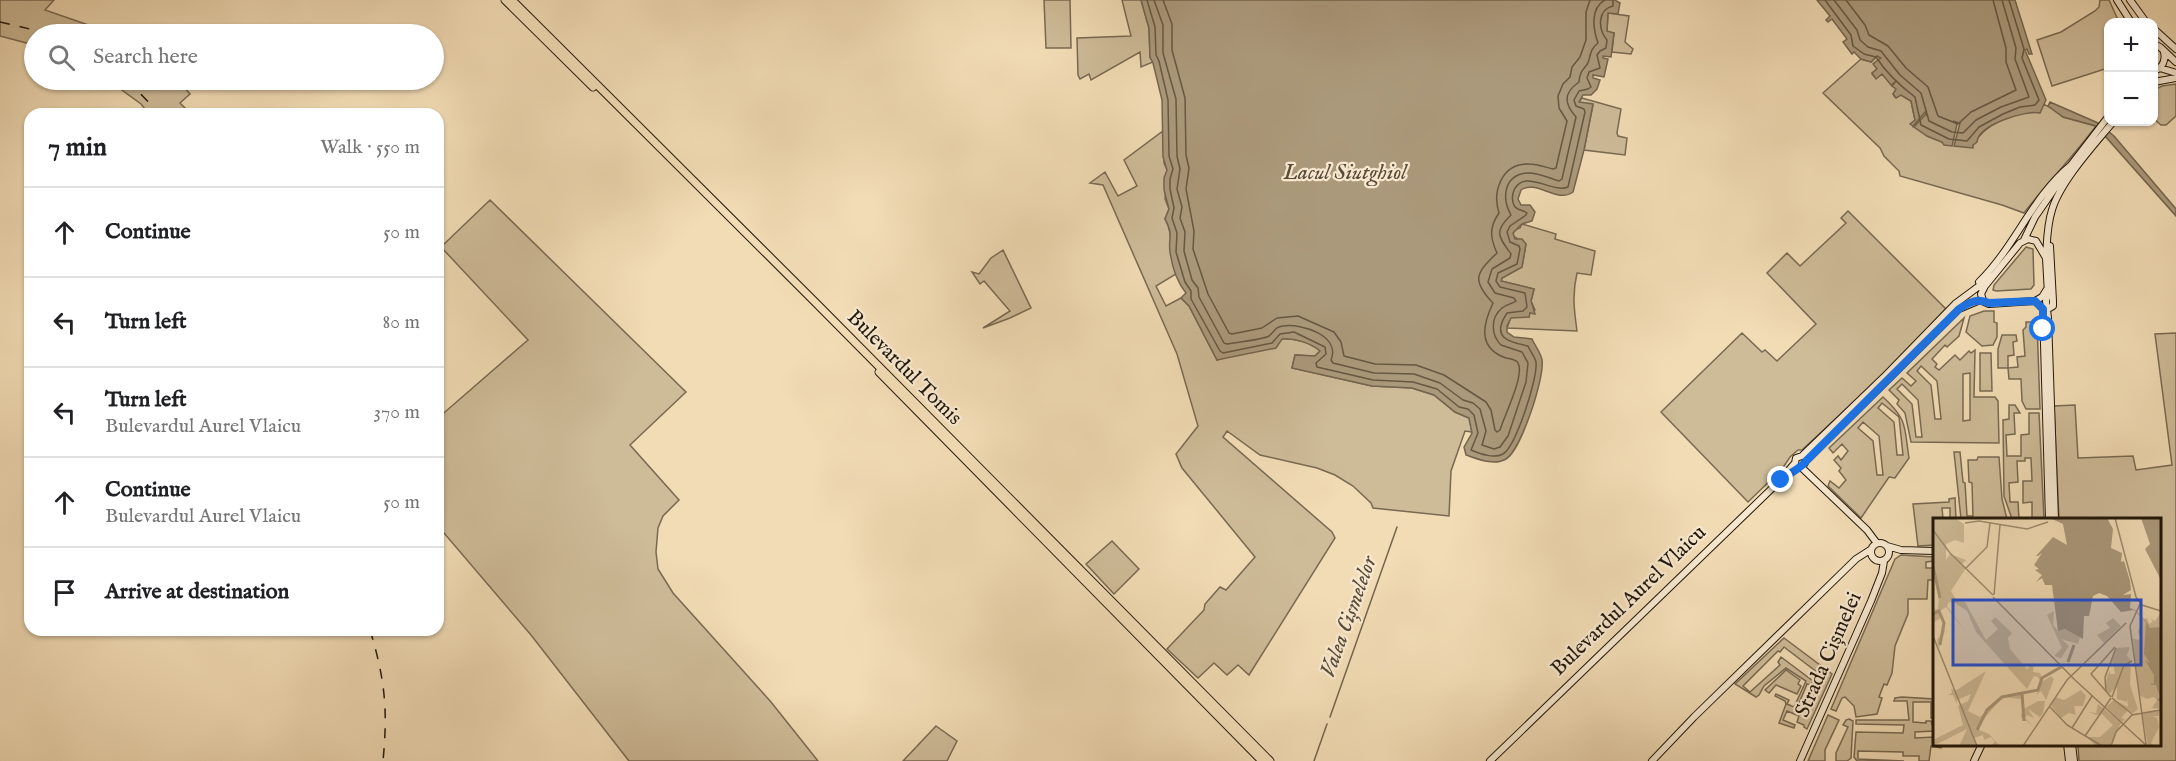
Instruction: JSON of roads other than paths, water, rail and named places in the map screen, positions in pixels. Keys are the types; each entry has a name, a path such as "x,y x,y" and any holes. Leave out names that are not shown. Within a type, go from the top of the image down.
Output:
{"main road":[{"name":"Bulevardul Tomis","path":"505,0 924,415"},
{"name":"Bulevardul Tomis","path":"513,0 1270,761"},
{"path":"2117,0 2126,18"},
{"path":"2130,0 2143,18"},
{"path":"2158,33 2176,49"},
{"path":"2158,47 2176,62"},
{"path":"2158,67 2164,62 2163,52"},
{"path":"2158,70 2176,73"},
{"path":"2158,81 2176,78"},
{"path":"2047,289 2042,297 2035,301 1989,303 1983,300 1982,291 2024,240 2035,217 2071,165 2105,126"},
{"path":"2055,518 2046,301 2048,233 2050,215 2055,201 2094,140"},
{"path":"1965,296 1988,273 2011,244 2026,218 2055,178 2071,165"},
{"path":"2048,233 2053,301 2053,306 2048,309"},
{"path":"2024,240 2036,241 2046,258"},
{"name":"Bulevardul Aurel Vlaicu","path":"1490,761 1801,463 1965,296 1994,275"},
{"name":"Bulevardul Aurel Vlaicu","path":"1484,761 1801,463 1959,309 1976,300 1983,300"},
{"path":"2035,301 2043,309 2049,518"},
{"name":"Bulevardul Tomis","path":"939,430 1262,761"},
{"path":"1801,463 1867,530 1876,543 1901,550 1933,551"},
{"path":"1652,761 1700,711 1858,558 1870,550 1872,544 1876,543"},
{"path":"1886,559 1889,551 1887,546"},
{"path":"1870,550 1874,557"},
{"path":"1858,558 1886,559 1901,550"},
{"name":"Strada Cișmelei","path":"1800,761 1871,601 1886,559"},
{"path":"1974,761 1981,746"},
{"path":"2067,746 2069,761"},
{"path":"2072,746 2074,761"}],"water":[{"name":"Lacul Siutghiol","path":"1141,0 1615,0 1620,3 1618,14 1608,13 1607,31 1614,33 1611,57 1603,56 1608,59 1604,77 1593,75 1593,78 1600,80 1597,89 1591,95 1583,95 1579,102 1593,104 1573,192 1560,195 1527,187 1521,190 1518,199 1521,205 1530,205 1535,212 1532,221 1522,224 1513,233 1515,239 1522,239 1526,244 1522,267 1502,278 1501,281 1534,289 1531,301 1535,314 1530,313 1529,317 1511,318 1507,332 1514,337 1532,339 1542,360 1542,369 1525,428 1512,453 1506,459 1491,462 1466,455 1464,447 1472,433 1469,418 1455,412 1434,395 1412,388 1372,386 1292,368 1295,355 1315,356 1320,351 1302,342 1282,339 1276,348 1217,360 1189,306 1181,298 1186,293 1178,279 1171,257 1170,233 1165,219 1169,209 1164,190 1167,170 1163,157 1162,100 1150,57 1149,28"},
{"path":"1817,0 2015,0 2032,54 2029,54 2027,49 2025,50 2046,100 2040,113 2014,116 1993,125 1979,136 1973,148 1954,146 1960,123 1953,121 1957,124 1952,146 1944,145 1914,127 1927,115 1925,112 1913,126 1910,124 1915,120 1911,101 1901,95 1896,98 1893,94 1896,89 1892,86 1896,81 1891,85 1882,74 1876,79 1872,73 1877,69 1873,64 1881,58 1877,56 1871,62 1861,59 1854,52 1852,54 1843,42 1847,39 1832,19 1828,22 1826,20 1830,16"},
{"path":"2050,102 2098,123 2114,136 2176,209 2176,216 2096,126 2063,117 2048,106"}],"waterway":[{"name":"Valea Cișmelelor","path":"1330,717 1397,527"},
{"name":"Valea Cișmelelor","path":"1314,761 1327,724"}],"railway":[{"path":"0,22 24,28"},
{"path":"137,90 154,108"},
{"path":"372,636 384,695 383,761"}]}
